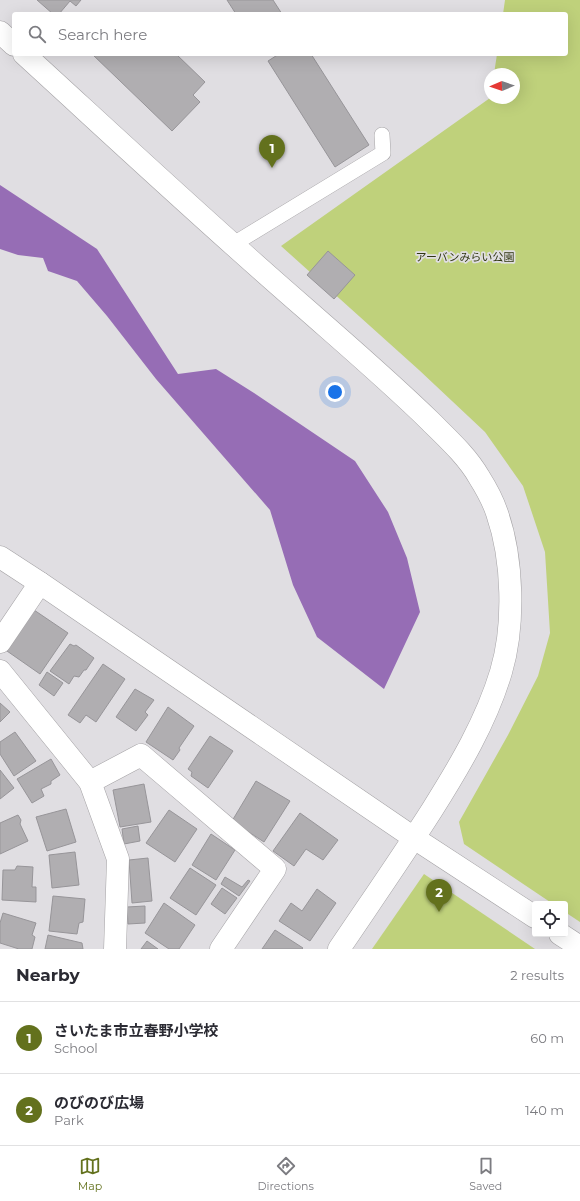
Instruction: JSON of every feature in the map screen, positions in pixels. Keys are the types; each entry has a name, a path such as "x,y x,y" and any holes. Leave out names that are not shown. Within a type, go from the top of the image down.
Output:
{"street":[{"path":"0,32 12,43"},
{"path":"26,56 232,245 417,408 454,445 478,474 497,512 506,548 510,592 507,642 501,671 488,709 459,767 414,838 339,949"},
{"path":"0,557 414,838 532,915"},
{"path":"0,642 40,583"},
{"path":"0,671 90,782 118,859 115,949"},
{"path":"90,782 141,755 275,869 220,949"},
{"path":"565,937 580,947"}],"lane":[{"path":"232,245 383,153 382,135"}],"green space":[{"name":"アーバンみらい公園","path":"505,0 580,0 580,922 568,914 568,901 549,901 464,844 459,822 508,735 538,676 550,633 545,552 523,486 485,432 419,370 281,246 484,102 484,104 520,104 520,68 495,68 497,56 568,56 568,12 503,12"},
{"path":"424,874 535,949 372,949"}],"shaded area":[{"path":"0,185 97,249 178,374 216,369 355,461 388,512 407,558 420,612 384,689 317,637 293,585 270,510 156,379 107,316 77,281 48,271 43,258 18,255 0,249"}],"building":[{"path":"37,0 81,0 76,6 70,1 61,12 51,12"},
{"path":"227,0 273,0 281,12 235,12"},
{"path":"94,56 178,56 205,82 193,95 200,102 172,131"},
{"path":"276,56 312,56 369,145 335,167 268,61"},
{"path":"328,251 355,275 334,299 307,275"},
{"path":"34,610 68,633 40,674 7,651"},
{"path":"70,644 74,646 76,645 94,658 86,670 84,670 79,677 74,676 69,684 50,671"},
{"path":"103,664 125,679 96,722 86,715 80,723 68,715"},
{"path":"47,672 63,683 54,696 39,685"},
{"path":"135,689 154,700 145,712 148,715 136,731 116,717"},
{"path":"0,703 10,712 0,722"},
{"path":"168,707 194,726 179,748 180,750 173,760 146,742"},
{"path":"15,732 36,761 14,776 0,754 0,742"},
{"path":"210,736 233,751 208,788 191,776 192,772 188,769"},
{"path":"51,759 60,775 51,781 51,784 41,789 44,796 32,803 17,779"},
{"path":"0,770 14,788 0,799"},
{"path":"256,781 290,801 264,842 232,821"},
{"path":"144,784 151,822 120,827 113,790"},
{"path":"66,809 76,842 47,851 36,817"},
{"path":"169,810 197,829 175,862 146,843"},
{"path":"300,813 338,840 323,860 306,849 294,866 273,851"},
{"path":"18,815 21,820 20,824 28,841 0,854 0,823"},
{"path":"138,826 140,841 124,844 122,829"},
{"path":"211,834 235,850 216,880 192,865"},
{"path":"75,852 79,885 52,888 49,855"},
{"path":"148,858 152,901 132,903 129,860"},
{"path":"17,866 33,867 32,887 36,887 36,902 2,900 3,870 15,870"},
{"path":"190,868 216,885 196,915 170,898"},
{"path":"225,877 242,887 248,880 250,881 239,896 221,884"},
{"path":"222,888 237,898 225,914 211,904"},
{"path":"317,889 336,903 310,941 279,921 291,903 302,911"},
{"path":"53,896 85,899 83,922 79,923 77,934 49,931"},
{"path":"164,903 195,925 179,949 169,949 145,933"},
{"path":"145,906 145,923 128,924 127,907"},
{"path":"3,913 36,923 32,935 35,937 32,949 19,949 0,943 0,923"},
{"path":"275,930 303,948 262,949"},
{"path":"48,935 82,943 83,949 45,949"},
{"path":"147,941 158,949 141,949"}],"place":[{"name":"さいたま市立春野小学校","path":"272,168"},
{"name":"のびのび広場","path":"439,912"}]}
